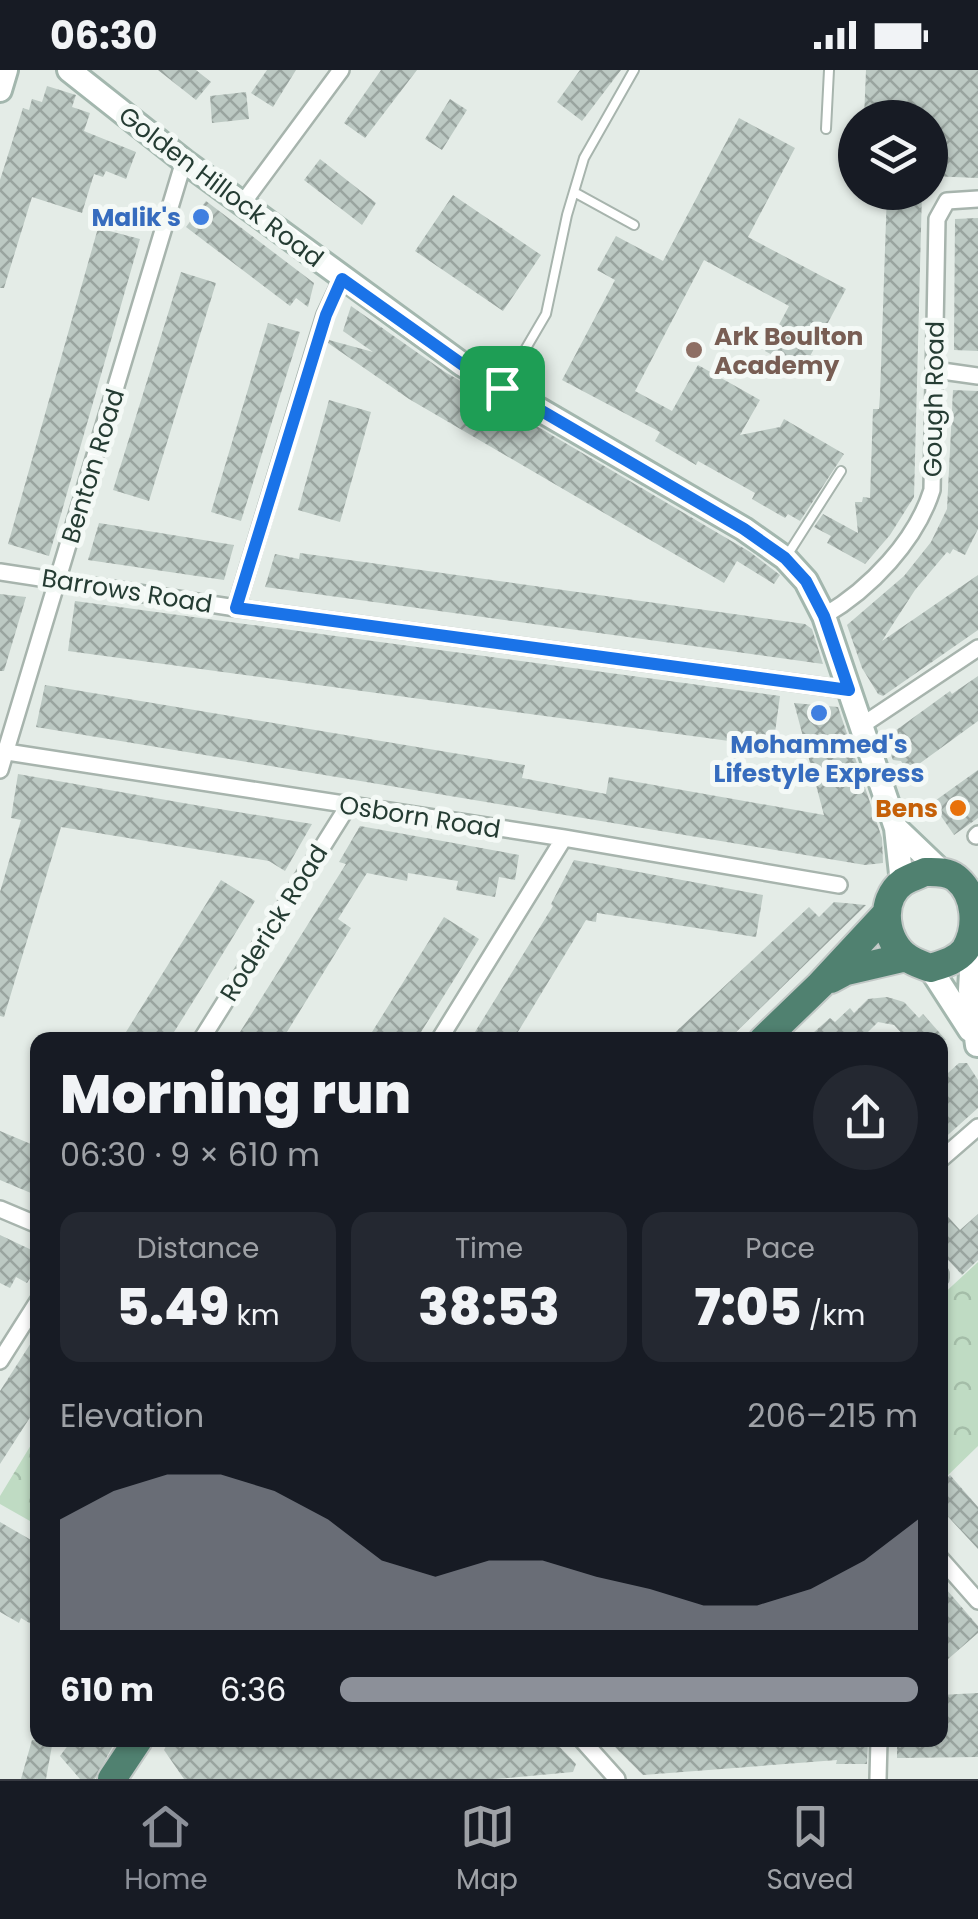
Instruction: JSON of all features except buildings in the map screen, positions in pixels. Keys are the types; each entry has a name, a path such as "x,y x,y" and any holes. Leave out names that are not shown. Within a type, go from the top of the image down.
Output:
{"highway":[{"path":"770,1032 886,914 892,894 902,883 925,872 958,872 974,904 976,925 965,950 950,962 846,971 820,985"},
{"path":"886,914 894,944 918,963"},
{"path":"112,1779 133,1747"},
{"path":"128,1779 143,1747"}],"main road":[{"path":"0,90 6,70"},
{"name":"Golden Hillock Road","path":"69,70 184,161 463,365 744,529 785,558 806,581 824,616 896,828 902,883"},
{"name":"Golden Hillock Road","path":"896,828 958,872"},
{"path":"976,925 970,990 978,1046"},
{"path":"918,963 962,1015 978,1046"}],"street":[{"path":"242,204 341,70"},
{"name":"Benton Road","path":"0,770 184,161"},
{"name":"Gough Road","path":"824,616 865,587 926,510 932,490 937,219 947,201 978,198"},
{"path":"236,608 326,315 342,279"},
{"path":"935,370 978,376"},
{"name":"Barrows Road","path":"0,572 236,608 849,690"},
{"path":"861,726 978,648"},
{"name":"Osborn Road","path":"3,751 564,838 778,882 839,885"},
{"name":"Roderick Road","path":"206,1032 348,806"},
{"path":"444,1032 564,838"},
{"path":"948,1153 978,1127"},
{"path":"0,1209 30,1222"},
{"path":"0,1361 30,1314"},
{"path":"948,1567 978,1601"},
{"path":"588,1747 616,1779"},
{"path":"878,1747 878,1779"}],"lane":[{"path":"502,388 546,314 584,158 634,70"},
{"path":"826,129 829,70"},
{"path":"574,192 634,226"},
{"path":"785,558 809,526 840,471"}],"green space":[{"path":"978,1262 978,1446 948,1475 948,1290"},
{"path":"30,1447 30,1521 0,1504 0,1496"}],"place":[{"name":"Malik's","path":"201,217"},
{"name":"Ark Boulton Academy","path":"694,350"},
{"name":"Mohammed's Lifestyle Express","path":"819,713"},
{"name":"Bens","path":"958,808"}],"route":[{"path":"342,279 502,388 744,529 785,558 814,594 849,690 236,608 326,315 342,279"}]}
